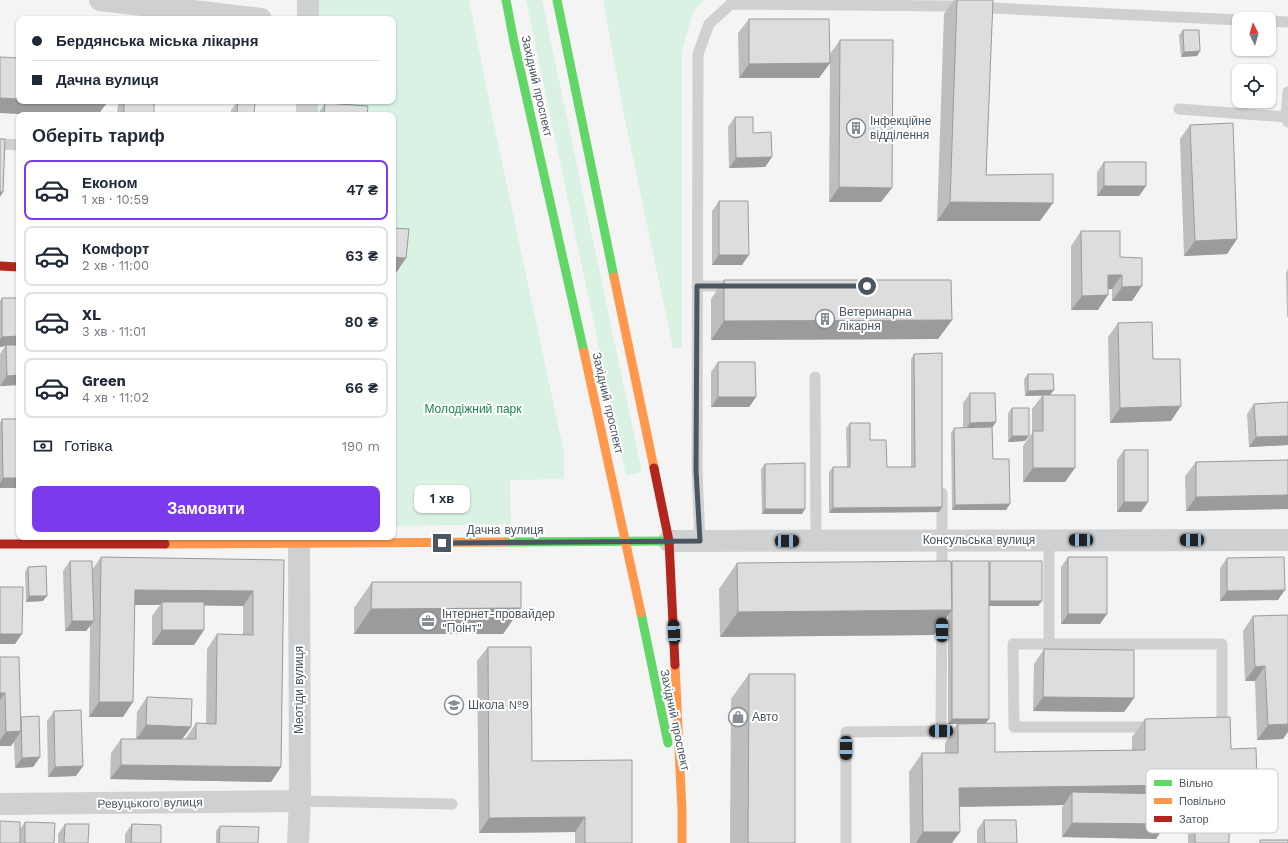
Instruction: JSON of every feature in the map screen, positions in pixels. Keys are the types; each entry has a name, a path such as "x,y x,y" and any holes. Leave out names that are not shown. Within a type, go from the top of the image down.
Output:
{"main road":[{"name":"Західний проспект","path":"506,0 514,42 626,541 682,811"},
{"name":"Західний проспект","path":"557,0 670,541 682,811 682,843"},
{"path":"0,266 16,267"},
{"name":"Дачна вулиця","path":"0,544 299,540 670,541"}],"street":[{"path":"100,0 236,16"},
{"path":"308,0 308,16"},
{"name":"Меотіди вулиця","path":"298,843 300,801 299,540"},
{"name":"Консульська вулиця","path":"670,541 1288,540"},
{"name":"Ревуцького вулиця","path":"0,804 300,801"}],"lane":[{"path":"700,541 696,470 698,54 709,24 733,2 949,3 1232,20"},
{"path":"1276,21 1288,22"},
{"path":"1179,109 1287,120 1288,92"},
{"path":"0,144 16,145"},
{"path":"697,286 742,286"},
{"path":"815,377 816,541"},
{"path":"942,479 942,585"},
{"path":"1049,540 1049,644"},
{"path":"846,843 846,732 941,731 942,600"},
{"path":"1168,727 1014,727 1013,644 1222,644 1222,727 1206,727"},
{"path":"300,801 452,804"}],"green space":[{"name":"Молодіжний парк","path":"308,0 469,0 564,453 564,479 510,480 511,524 396,526 396,112 307,112 307,104 396,104 396,16 308,16"},
{"path":"526,0 542,0 642,472 626,476"},
{"path":"603,0 704,0 693,12 682,51 682,348 673,348 625,120"}],"building":[{"path":"957,0 993,0 986,175 1053,174 1053,203 950,202"},
{"path":"749,19 829,19 830,63 749,64"},
{"path":"1183,30 1199,30 1200,51 1184,52"},
{"name":"Інфекційне відділення","path":"840,40 893,40 892,188 839,187"},
{"path":"0,57 16,58 16,99 0,98"},
{"path":"124,104 154,104 154,112 124,112"},
{"path":"238,104 255,104 254,112 237,112"},
{"path":"325,104 368,106 367,112 324,112"},
{"path":"735,117 753,117 753,133 771,132 772,157 736,158"},
{"path":"1233,123 1237,239 1195,241 1190,125"},
{"path":"0,139 5,139 3,192 0,192"},
{"path":"1104,162 1146,162 1146,186 1104,186"},
{"path":"719,201 748,201 749,255 719,255"},
{"path":"396,228 409,229 406,258 396,257"},
{"path":"1081,231 1120,231 1120,257 1142,258 1142,286 1122,287 1122,275 1108,275 1108,295 1082,296"},
{"path":"724,280 951,280 952,320 724,321"},
{"path":"2,298 16,298 16,336 2,337"},
{"path":"1152,322 1153,359 1180,359 1181,406 1120,408 1118,323"},
{"path":"6,345 16,345 16,375 7,376"},
{"path":"942,353 942,507 833,508 833,467 850,467 850,423 870,423 870,440 886,440 887,467 915,467 914,354"},
{"path":"718,362 755,362 756,397 718,397"},
{"path":"1028,374 1053,374 1054,390 1028,391"},
{"path":"970,393 995,393 996,422 970,423"},
{"path":"1043,395 1075,395 1075,468 1033,468 1033,431 1043,431"},
{"path":"1288,402 1288,436 1256,437 1254,404"},
{"path":"1012,408 1029,408 1029,436 1012,436"},
{"path":"2,419 16,419 16,478 3,478"},
{"path":"992,427 993,459 1009,459 1010,504 955,505 954,428"},
{"path":"1124,450 1148,450 1148,502 1124,502"},
{"path":"1288,460 1288,495 1196,497 1196,462"},
{"path":"805,463 805,509 765,509 765,464"},
{"path":"101,557 284,560 281,767 121,765 121,739 196,739 196,723 216,724 217,634 253,635 253,591 135,590 133,702 99,702"},
{"path":"1068,557 1107,557 1107,614 1068,614"},
{"path":"1284,557 1285,590 1227,591 1227,558"},
{"path":"70,561 92,561 94,621 72,621"},
{"path":"951,561 952,610 738,612 737,563"},
{"path":"952,561 989,561 989,719 952,719"},
{"path":"990,561 1042,561 1042,601 990,601"},
{"path":"46,566 47,596 29,596 28,567"},
{"path":"372,582 521,582 521,608 371,609"},
{"path":"0,587 23,587 22,634 0,634"},
{"path":"162,602 204,602 204,630 162,630"},
{"path":"1288,615 1288,724 1268,725 1265,666 1255,667 1253,616"},
{"path":"488,647 531,647 532,761 632,760 632,843 585,843 585,817 489,818"},
{"path":"1044,649 1134,650 1134,698 1043,697"},
{"path":"0,657 19,657 21,731 6,732 5,693 0,693"},
{"path":"749,674 795,674 795,843 748,843"},
{"path":"147,697 192,699 191,727 146,725"},
{"path":"81,710 83,766 55,767 54,711"},
{"path":"39,716 40,757 22,758 21,717"},
{"path":"1230,717 1231,749 1256,748 1257,769 1146,769 1146,785 959,788 960,832 923,832 922,753 958,753 958,724 995,723 995,752 1145,750 1145,719"},
{"path":"1072,792 1146,794 1146,824 1072,823"},
{"path":"984,820 1016,820 1017,843 985,843"},
{"path":"0,821 20,822 20,843 0,843"},
{"path":"25,822 55,823 54,843 25,843"},
{"path":"65,824 89,824 88,843 64,843"},
{"path":"132,824 161,825 161,843 131,843"},
{"path":"220,826 259,827 258,843 219,843"},
{"path":"1195,833 1229,833 1229,843 1195,843"},
{"path":"1260,840 1288,840 1288,843 1260,843"}],"traffic: fast":[{"path":"506,0 514,42 584,352"},
{"path":"557,0 614,277"},
{"path":"505,542 669,541"},
{"path":"641,613 668,743"}],"traffic: slow":[{"path":"614,277 654,468"},
{"path":"584,352 641,613"},
{"path":"165,544 505,542"},
{"path":"675,665 682,811 682,843"}],"traffic: jam":[{"path":"0,266 16,267"},
{"path":"654,468 669,541 675,665"},
{"path":"0,544 165,544"}],"place":[{"name":"Інфекційне відділення","path":"856,128"},
{"name":"Ветеринарна лікарня","path":"825,319"},
{"name":"Інтернет-провайдер \"Поінт\"","path":"428,621"},
{"name":"Школа №9","path":"454,705"},
{"name":"Авто","path":"738,717"}],"route":[{"path":"442,543 700,541 696,470 697,286 867,286"}]}
